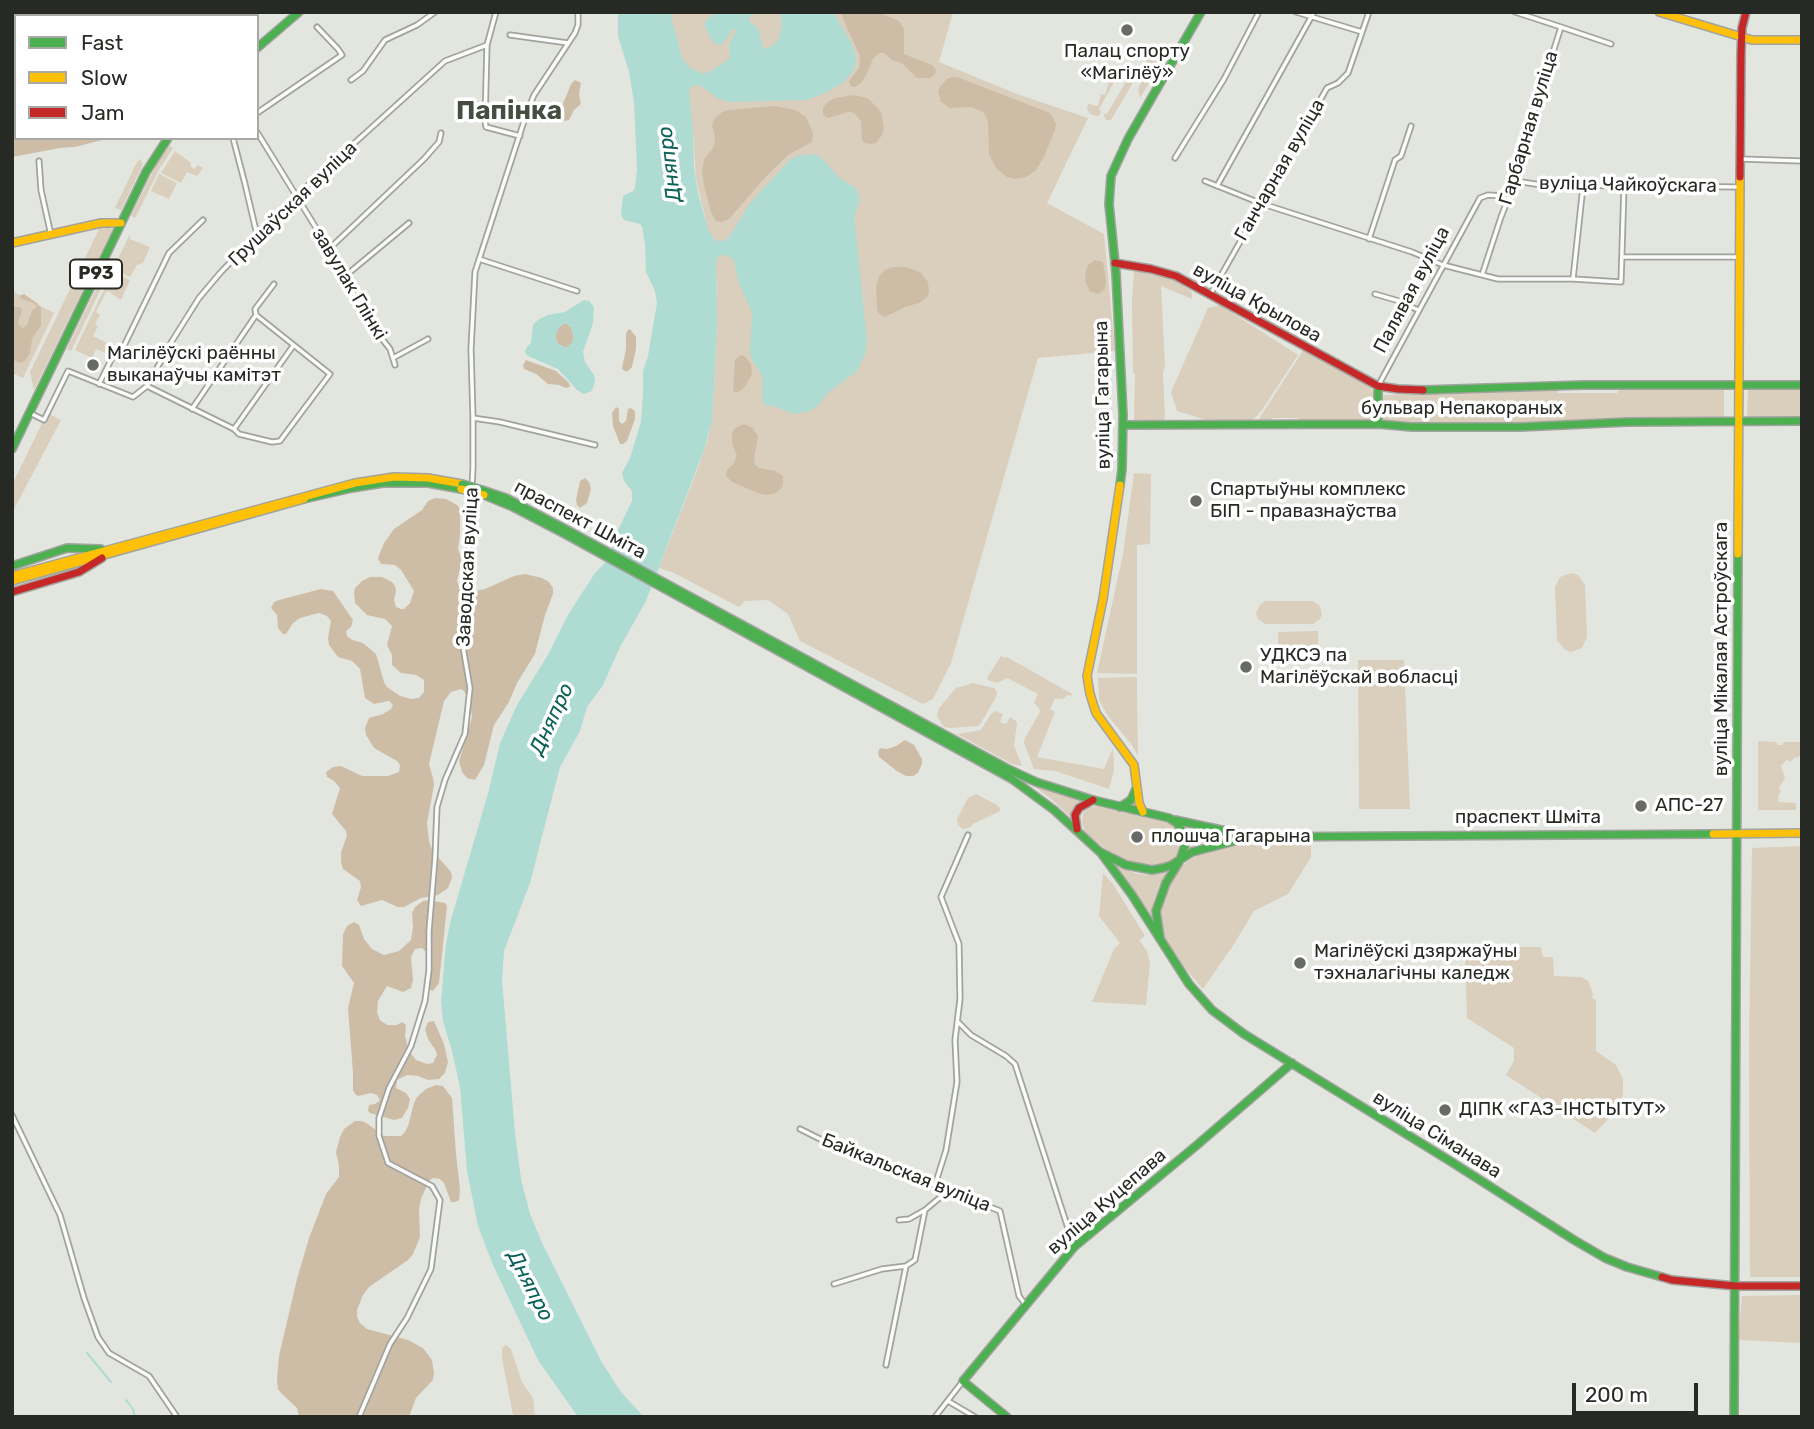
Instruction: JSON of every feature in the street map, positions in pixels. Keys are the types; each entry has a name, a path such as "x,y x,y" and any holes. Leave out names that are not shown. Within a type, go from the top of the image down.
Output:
{"main road":[{"path":"259,46 299,12"},
{"name":"вуліца Гагарына","path":"1144,813 1139,803 1134,765 1096,713 1087,676 1104,599 1122,468 1123,425 1115,263 1109,204 1111,176 1132,132 1201,12"},
{"path":"1659,12 1752,40 1802,40"},
{"name":"вуліца Мікалая Астроўскага","path":"1735,1286 1741,37 1746,12"},
{"name":"Р93","path":"12,449 146,172 167,140"},
{"path":"12,243 101,223 121,223"},
{"name":"вуліца Крылова","path":"1115,263 1176,276 1378,386"},
{"path":"1378,386 1431,390 1802,384"},
{"name":"Палявая вуліца","path":"1378,386 1378,424"},
{"name":"бульвар Непакораных","path":"1123,425 1378,424 1412,427 1802,421"},
{"name":"праспект Шміта","path":"12,576 355,483 394,477 428,478 513,502 1008,769 1036,782 1093,800 1254,836 1802,833"},
{"path":"12,566 68,548 108,552"},
{"path":"12,592 79,572 108,552"},
{"name":"праспект Шміта","path":"12,582 108,552"},
{"name":"праспект Шміта","path":"737,625 1012,779 1034,793 1100,852 1126,864 1141,869 1163,868 1192,852 1254,836"},
{"path":"1121,807 1133,796 1137,785"},
{"path":"1077,830 1075,814 1079,808 1093,800"},
{"path":"1169,818 1177,823 1184,834 1186,842 1180,860"},
{"name":"вуліца Сіманава","path":"1100,852 1132,895 1189,984 1212,1010 1244,1034 1574,1240 1605,1258 1659,1278 1735,1286 1802,1286"},
{"name":"вуліца Сіманава","path":"1161,943 1156,911 1162,891 1180,860"},
{"name":"вуліца Куцепава","path":"963,1381 1074,1247 1292,1063"},
{"path":"1734,1417 1735,1286"},
{"path":"963,1381 1007,1417"}],"street":[{"path":"351,80 363,71 385,40 417,25 435,12"},
{"path":"496,12 487,45 486,127 520,135"},
{"name":"Заводская вуліца","path":"359,1417 390,1344 407,1318 431,1269 440,1200 432,1186 388,1163 379,1136 379,1118 389,1088 411,1045 425,1001 437,807 445,780 465,734 470,688 462,641 471,504 471,349 475,272 534,95 575,33 578,12"},
{"path":"1175,158 1224,79 1259,12"},
{"path":"1296,12 1362,32"},
{"name":"Ганчарная вуліца","path":"1210,295 1327,88 1338,83 1348,73 1369,12"},
{"name":"Гарбарная вуліца","path":"1482,275 1500,217 1515,181 1514,175 1561,27 1515,12"},
{"path":"1217,186 1313,15"},
{"path":"259,112 342,55 317,27"},
{"path":"1561,27 1611,44"},
{"path":"509,35 568,43"},
{"name":"Грушаўская вуліца","path":"99,384 133,397 147,386 199,299 257,235 296,196 445,61 487,45"},
{"path":"1369,239 1395,160 1401,156 1411,126"},
{"path":"328,249 424,159 439,142 441,133"},
{"name":"завулак Глінкі","path":"259,135 372,326 390,349 395,365"},
{"path":"234,140 257,235"},
{"path":"1741,159 1802,161"},
{"path":"39,161 41,190 51,235"},
{"path":"1205,181 1261,204 1443,265 1498,279 1621,282 1624,186"},
{"name":"вуліца Чайкоўскага","path":"1515,181 1542,185 1741,187"},
{"path":"1573,279 1583,186"},
{"name":"Палявая вуліца","path":"1378,386 1480,198 1488,195 1504,196"},
{"path":"30,413 44,420 68,371 99,384 112,358 121,352 169,253 203,220"},
{"path":"344,276 409,223"},
{"path":"1622,257 1740,257"},
{"path":"478,259 577,291"},
{"path":"147,386 234,429 239,434 271,442 280,441 330,374 256,315 255,309 274,284"},
{"path":"1375,294 1418,310"},
{"path":"192,409 256,315"},
{"path":"393,358 428,339"},
{"path":"234,429 293,346"},
{"path":"473,418 595,444"},
{"path":"935,1185 946,1150 957,1082 955,1040 960,999 959,944 941,897 968,835"},
{"path":"957,1021 971,1035 1015,1064 1074,1247"},
{"path":"12,1115 60,1215 98,1337 109,1353 149,1376 177,1417"},
{"name":"Байкальская вуліца","path":"800,1129 1000,1211 1019,1296 1025,1304"},
{"path":"899,1220 909,1219 925,1210 943,1195 944,1189"},
{"path":"834,1284 882,1269 906,1266 915,1260 925,1210"},
{"path":"886,1365 906,1266"},
{"name":"вуліца Куцепава","path":"935,1417 963,1381"},
{"path":"948,1401 975,1417"}],"shaded area":[{"path":"670,12 953,12 939,62 1017,94 1088,118 1047,203 1104,234 1115,351 1038,358 951,663 933,699 923,704 800,641 788,614 768,600 745,601 739,607 659,568 709,435 713,409 717,322 716,263 696,179 693,131 682,58"},
{"path":"841,12 878,12 899,21 904,29 904,54 932,65 936,70 935,74 930,78 917,78 903,64 879,53 861,83 855,87 850,86 849,81 859,68 860,56"},
{"path":"1152,53 1157,57 1159,66 1140,98 1138,89 1147,70 1146,57"},
{"path":"1112,66 1123,72 1121,76 1118,75 1099,109 1100,115 1090,114 1088,104 1098,106 1101,94 1105,95"},
{"path":"12,73 14,140 102,140 12,157"},
{"path":"1128,73 1134,81 1111,120 1106,120 1105,113 1107,114 1127,80 1124,78"},
{"path":"951,77 1050,113 1056,124 1055,130 1036,170 1026,177 1014,179 996,168 989,154 988,124 983,112 971,107 950,108 941,102 938,92 940,87"},
{"path":"575,80 581,83 581,104 569,120 563,121 559,117 560,111"},
{"path":"853,95 867,98 882,115 884,129 876,143 865,143 862,140 861,121 854,113 848,112 828,118 823,115 823,107 829,101"},
{"path":"775,106 795,110 806,117 813,133 812,142 788,155 729,219 716,221 711,212 702,170 704,160 714,146 714,119 728,110"},
{"path":"170,145 173,148 161,167 159,163 160,168 135,218 131,216 156,165"},
{"path":"175,151 191,163 190,166 194,169 198,165 203,168 197,176 187,172 181,183 161,173"},
{"path":"140,159 143,164 121,210 115,208 137,162"},
{"path":"159,174 177,183 169,199 151,191"},
{"path":"100,227 110,227 112,230 34,390 30,372"},
{"path":"130,234 130,239 150,247 143,263 137,265 130,277 113,269"},
{"path":"1095,260 1103,262 1106,281 1105,289 1098,294 1090,291 1085,281 1088,265"},
{"path":"893,267 906,267 920,272 928,282 929,292 919,303 885,317 878,313 876,287 879,276"},
{"path":"1134,270 1173,279 1191,291 1192,295 1192,299 1161,286 1165,367 1164,420 1134,420"},
{"path":"105,271 109,272 71,351 67,349"},
{"path":"112,273 130,280 121,300 108,291 96,312 100,315 93,336 113,346 108,347 106,353 96,349 92,358 75,350"},
{"path":"12,291 54,313 23,378 12,373"},
{"path":"24,294 41,308 41,325 32,339 30,353 25,361 19,363 12,359 12,307 20,307 22,311 18,322 23,328 37,306 19,296"},
{"path":"1220,305 1298,355 1262,410 1251,422 1210,421 1177,411 1171,392 1208,308"},
{"path":"565,323 571,327 574,337 566,348 558,344 555,337 559,327"},
{"path":"630,329 636,337 636,349 632,367 624,371 622,368 626,334"},
{"path":"1304,349 1370,386 1373,393 1373,416 1368,422 1272,418 1271,422 1257,422"},
{"path":"742,355 751,364 752,374 744,388 735,393 735,360"},
{"path":"526,360 556,371 570,387 548,384 536,374 524,369"},
{"path":"1724,387 1724,420 1389,425 1382,418 1381,397 1385,395 1557,389 1558,393 1617,393 1621,388"},
{"path":"1802,388 1802,418 1747,419 1748,389"},
{"path":"616,407 619,409 619,421 622,424 626,421 628,409 635,411 627,441 623,444 620,444 613,426 612,413"},
{"path":"47,413 61,420 12,513 12,485"},
{"path":"744,424 753,428 758,437 755,464 759,468 775,471 783,476 783,486 776,493 760,494 732,482 726,476 737,456 732,443 732,433 735,428"},
{"path":"1134,473 1151,474 1150,544 1137,545 1137,674 1097,673 1123,554"},
{"path":"585,478 591,489 587,503 580,508 576,500 580,481"},
{"path":"435,498 446,499 460,509 458,549 462,561 457,581 459,587 475,591 525,574 549,582 553,594 535,654 494,725 484,765 475,780 467,778 459,761 472,717 470,703 461,689 451,692 444,701 429,764 434,785 427,823 432,850 451,872 448,888 438,895 421,898 404,907 382,900 361,906 357,900 360,881 343,869 341,862 346,831 332,814 340,788 327,777 326,772 341,766 362,776 388,776 399,772 400,765 397,761 374,748 365,728 369,718 383,714 393,705 389,701 374,704 365,698 360,669 352,661 338,657 329,645 331,621 327,616 319,613 300,618 283,634 278,628 277,615 271,608 274,602 279,600 321,589 333,591 353,620 346,631 347,636 363,643 376,654 387,687 400,696 419,698 424,692 424,680 416,675 401,673 392,665 392,655 387,645 392,626 385,619 367,615 355,603 354,593 362,581 370,577 382,577 395,586 396,607 404,609 410,603 414,591 401,570 395,565 381,564 378,558 394,529"},
{"path":"1571,573 1578,575 1585,585 1587,637 1582,648 1571,652 1564,649 1557,640 1555,587 1560,577"},
{"path":"1265,601 1313,601 1320,606 1322,615 1313,624 1265,624 1258,619 1256,613"},
{"path":"1318,631 1318,652 1278,652 1278,632"},
{"path":"1001,656 1072,694 1063,699 1055,698 1050,709 1055,712 1037,757 1104,769 1113,748 1114,770 1109,789 1055,771 1034,769 1024,743 1040,712 1034,703 1038,694 1007,678 997,683 988,680"},
{"path":"1358,660 1404,660 1410,809 1359,809"},
{"path":"1137,677 1138,756 1099,700 1098,678"},
{"path":"973,683 994,688 997,695 981,723 978,726 944,727 937,716 939,708 956,688"},
{"path":"996,711 1003,714 1000,722 1006,724 1010,717 1016,721 1014,745 1022,766 1012,764 957,734 981,730"},
{"path":"905,740 914,745 922,759 918,773 913,776 897,771 879,757 880,748 887,749"},
{"path":"1758,741 1776,742 1778,745 1784,742 1802,742 1802,754 1790,762 1787,759 1781,766 1785,778 1778,796 1779,802 1796,803 1796,810 1758,810"},
{"path":"1032,785 1083,800 1076,808 1073,819"},
{"path":"976,794 997,805 1000,811 963,829 958,825 957,819 968,798"},
{"name":"плошча Гагарына","path":"1097,806 1173,824 1183,840 1180,855 1165,866 1151,867 1131,863 1108,851 1085,832 1082,822 1083,813 1088,808"},
{"path":"1186,829 1242,837 1190,851 1190,839"},
{"path":"1311,843 1311,857 1288,894 1254,911 1203,989 1170,946 1159,921 1159,911 1167,888 1180,867 1202,852 1224,846"},
{"path":"1802,846 1802,1277 1750,1277 1752,848"},
{"path":"1112,864 1137,874 1167,873 1154,901 1151,916 1153,926"},
{"path":"1103,873 1113,884 1145,936 1139,940 1147,951 1150,963 1146,1005 1092,1002 1114,949 1120,943 1099,916"},
{"path":"429,900 445,903 447,906 439,983 433,991 428,989 426,952 422,948 415,949 411,957 411,988 403,992 387,986 378,1001 377,1012 380,1020 387,1025 402,1022 406,1025 405,1036 409,1051 416,1060 427,1064 433,1063 437,1055 425,1029 428,1022 434,1021 448,1062 445,1073 439,1079 428,1080 407,1075 397,1080 396,1088 406,1093 410,1099 402,1118 394,1120 368,1111 369,1105 380,1100 377,1095 371,1093 358,1096 353,1090 348,1008 354,983 342,966 343,934 347,926 354,922 359,925 364,939 372,949 384,955 399,951 411,940 412,913 415,907"},
{"path":"1490,947 1541,947 1543,957 1553,957 1554,976 1581,977 1588,981 1593,993 1592,998 1596,1000 1596,1051 1616,1065 1623,1079 1619,1108 1595,1133 1506,1075 1514,1061 1514,1048 1467,1018 1465,956"},
{"path":"436,1085 443,1086 452,1098 459,1200 451,1202 440,1179 433,1178 429,1181 421,1199 420,1237 413,1254 369,1287 357,1310 360,1323 367,1329 408,1340 423,1348 432,1360 433,1380 416,1398 409,1417 299,1417 297,1408 278,1389 279,1356 309,1238 326,1194 339,1177 336,1152 340,1137 344,1129 355,1121 368,1124 384,1136 401,1136 408,1126 417,1097"},
{"path":"1802,1295 1802,1343 1738,1340 1742,1296"},
{"path":"506,1345 511,1349 522,1382 533,1398 535,1417 513,1415 502,1358 502,1348"}],"water":[{"name":"Дняпро","path":"618,12 670,12 682,58 690,68 703,74 728,60 729,45 736,31 733,29 720,45 714,43 704,25 708,18 717,12 758,12 750,16 749,21 759,29 765,49 779,39 782,24 780,12 832,12 835,15 852,44 856,62 855,68 845,81 827,92 807,100 729,102 719,99 701,86 690,88 694,167 708,229 718,241 728,238 752,201 789,161 797,156 819,156 841,179 856,188 860,200 855,214 855,225 867,341 865,355 856,372 830,391 810,411 794,414 765,405 762,398 762,375 750,353 752,312 738,281 734,260 724,254 718,257 713,409 704,450 646,601 620,647 603,685 587,707 580,731 560,767 530,883 504,951 502,980 515,1133 521,1179 530,1214 601,1361 621,1392 644,1417 578,1417 538,1360 493,1265 478,1226 467,1171 460,1087 443,1021 441,1002 450,923 500,743 517,705 549,653 568,615 595,573 605,563 632,501 632,491 624,481 622,473 630,458 641,422 643,371 657,303 655,291 646,272 642,226 624,220 621,215 623,196 635,188 637,169 634,102 629,72 618,36"},
{"path":"584,300 594,307 593,323 583,352 595,381 592,391 584,394 558,369 528,356 525,352 531,343 533,325 538,320 565,312","holes":["565,323 571,327 574,337 566,348 558,344 555,337 559,327"]}],"waterway":[{"path":"87,1353 111,1382"},
{"path":"126,1400 135,1417"}],"traffic: fast":[{"path":"259,46 299,12"},
{"path":"1120,485 1123,415 1116,273 1109,204 1111,176 1128,139 1201,12"},
{"path":"12,449 146,172 167,140"},
{"path":"1423,390 1584,385 1802,385"},
{"path":"1378,386 1378,424"},
{"path":"1123,425 1378,424 1412,427 1521,427 1628,422 1802,421"},
{"path":"304,499 383,483 428,483 461,489"},
{"path":"462,484 485,491"},
{"path":"485,491 506,498 567,530 1008,769 1036,782 1093,800 1169,818 1177,823 1184,834 1186,842 1180,860"},
{"path":"484,495 565,534 1012,779 1054,810 1100,852 1126,865 1152,870 1163,868 1192,852 1254,836"},
{"path":"12,566 67,548 101,549"},
{"path":"1734,1417 1738,554"},
{"path":"1120,807 1131,800 1136,789"},
{"path":"1175,820 1254,837 1713,834"},
{"path":"1101,853 1132,895 1189,984 1212,1010 1244,1034 1574,1240 1605,1258 1662,1277"},
{"path":"1160,938 1156,911 1166,883 1179,862"},
{"path":"1007,1417 963,1381 1074,1247 1292,1063"}],"traffic: slow":[{"path":"1659,12 1752,40 1802,40"},
{"path":"1738,554 1740,177"},
{"path":"12,243 101,223 121,223"},
{"path":"12,576 355,483 394,477 428,478 462,484"},
{"path":"1120,485 1103,599 1087,676 1096,713 1134,765 1139,803 1143,812"},
{"path":"461,489 484,495"},
{"path":"12,581 304,499"},
{"path":"1713,834 1802,833"}],"traffic: jam":[{"path":"1740,177 1741,54 1746,12"},
{"path":"1115,263 1176,276 1378,386 1423,390"},
{"path":"12,592 79,572 102,558"},
{"path":"1077,829 1075,815 1079,808 1093,800"},
{"path":"1662,1277 1735,1286 1802,1286"}],"place":[{"name":"Палац спорту «Магілёў»","path":"1127,30"},
{"name":"Магілёўскі раённы выканаўчы камітэт","path":"93,365"},
{"name":"Спартыўны комплекс БІП - правазнаўства","path":"1196,501"},
{"name":"УДКСЭ па Магілёўскай вобласці","path":"1246,667"},
{"name":"АПС-27","path":"1641,806"},
{"name":"плошча Гагарына","path":"1137,837"},
{"name":"Магілёўскі дзяржаўны тэхналагічны каледж","path":"1300,963"},
{"name":"ДІПК «ГАЗ-ІНСТЫТУТ»","path":"1445,1110"}],"district":[{"name":"Папінка","path":"509,111"}]}
